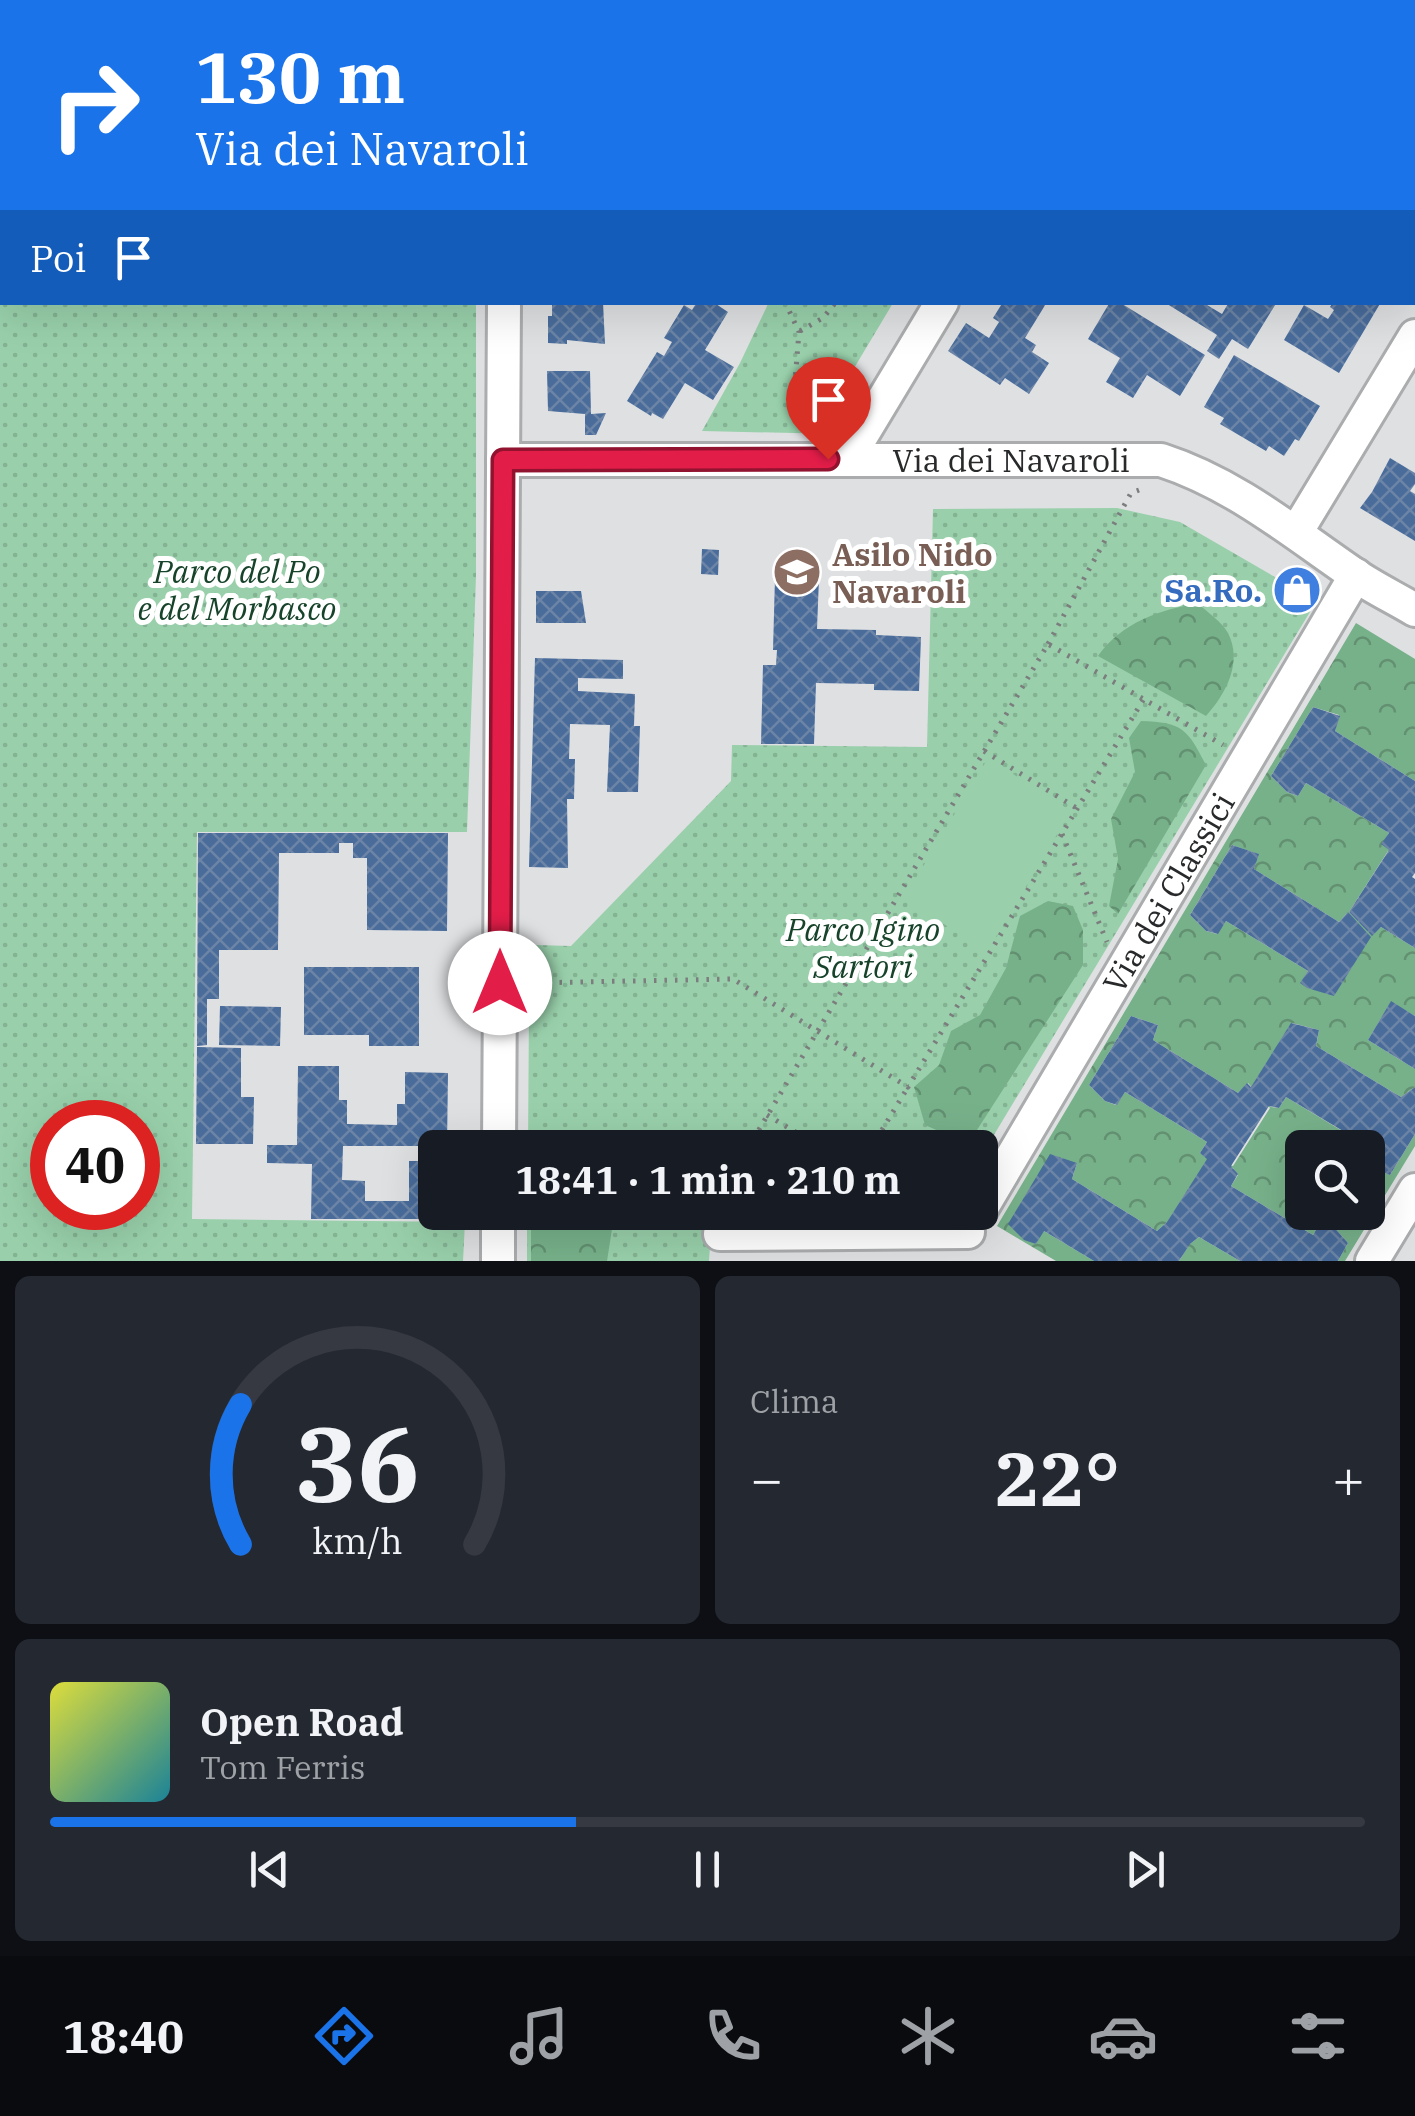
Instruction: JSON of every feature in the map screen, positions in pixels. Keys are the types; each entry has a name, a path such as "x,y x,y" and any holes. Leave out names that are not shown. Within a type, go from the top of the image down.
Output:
{"street":[{"path":"498,1130 504,305"},
{"path":"838,460 940,305"},
{"path":"1297,531 1415,336"},
{"name":"Via dei Navaroli","path":"503,460 1162,460 1200,472 1297,531 1356,576 1415,610"},
{"name":"Via dei Classici","path":"998,1183 1356,576"},
{"path":"1372,1261 1415,1190"},
{"path":"498,1230 498,1261"},
{"name":"Via dei Classici","path":"720,1234 921,1230"}],"path":[{"path":"786,305 799,332 795,380 804,432 838,460"},
{"path":"799,332 824,318 834,305"},
{"path":"758,1130 1048,644 1131,492 1148,488"},
{"path":"1048,644 1247,760"},
{"path":"881,1130 1145,698"},
{"path":"984,751 1078,808"},
{"path":"1062,834 1120,974"},
{"path":"500,983 733,979 908,1086"},
{"path":"767,1115 792,1130"}],"green space":[{"name":"Parco del Po e del Morbasco","path":"0,305 476,305 476,576 467,832 197,832 192,1219 418,1221 418,1230 465,1230 463,1261 0,1261"},
{"path":"768,305 892,305 832,405 846,420 836,434 702,431"},
{"name":"Parco Igino Sartori","path":"1117,508 1180,522 1287,584 1282,593 1300,604 1307,595 1316,602 997,1130 528,1130 529,1008 536,945 571,946 731,781 732,745 927,747 933,509"},
{"path":"1199,604 1225,629 1234,655 1226,688 1206,716 1098,656 1118,635 1142,619"},
{"path":"1356,623 1415,659 1415,781 1335,731 1339,715 1313,707 1271,776 1287,792 1298,796 1306,783 1389,833 1382,844 1414,858 1388,851 1349,912 1372,935 1381,927 1415,948 1415,1016 1391,1002 1368,1040 1415,1069 1415,1087 1401,1097 1316,1046 1319,1030 1292,1023 1252,1086 1271,1107 1279,1108 1286,1097 1341,1130 1285,1130 1285,1218 1231,1186 1238,1175 1233,1168 1207,1160 1168,1221 1190,1244 1199,1237 1240,1261 1179,1261 1189,1245 1167,1222 1157,1231 1072,1179 1077,1163 1044,1231 1094,1261 1056,1261 998,1224","holes":["1232,845 1258,854 1254,869 1339,922 1347,913 1301,983 1308,971 1226,921 1217,934 1206,931 1190,915","1131,1016 1158,1025 1153,1040 1238,1093 1248,1083 1270,1108 1233,1166 1200,1153 1207,1142 1125,1092 1116,1105 1105,1101 1089,1085"]},
{"path":"1141,721 1166,723 1182,730 1206,765 1118,914 1109,906 1118,859 1111,819 1135,772 1129,738"},
{"path":"988,758 1071,811 988,950 903,900"},
{"path":"1048,901 1073,906 1083,930 1083,965 977,1130 936,1130 925,1125 914,1087 939,1065 951,1031 980,1015 1006,968 1020,916"},
{"path":"1415,1134 1415,1146 1385,1195 1385,1173 1390,1175"},
{"path":"527,1230 711,1230 709,1261 527,1261"},
{"path":"531,1230 612,1230 607,1261 531,1261"},
{"path":"1336,1230 1364,1230 1345,1261 1338,1261 1348,1243"}],"building":[{"path":"552,305 603,305 605,344 567,340 567,344 548,343 548,316 552,316"},
{"path":"684,305 692,310 695,305 718,305 728,312 705,350 734,367 713,400 685,383 663,419 652,413 651,416 627,401 657,352 664,356 672,342 664,338"},
{"path":"1001,305 1045,305 1025,338 1036,345 1032,352 1049,363 1029,394 1005,378 1000,385 948,351 966,323 989,338 999,322 993,318"},
{"path":"1108,305 1124,305 1205,355 1180,396 1147,375 1133,398 1106,382 1120,358 1088,339"},
{"path":"1169,305 1207,305 1222,314 1227,305 1275,305 1248,349 1232,339 1219,359 1207,351 1217,335"},
{"path":"1304,305 1328,319 1334,310 1330,307 1379,305 1339,373 1284,340"},
{"path":"1234,355 1320,406 1299,441 1295,439 1284,456 1269,446 1266,451 1220,424 1224,418 1204,407"},
{"path":"547,371 590,371 591,414 606,413 596,435 585,435 585,414 548,411"},
{"path":"1390,458 1415,473 1410,491 1415,494 1415,541 1360,508"},
{"path":"702,549 719,550 718,575 701,574"},
{"path":"775,577 819,578 817,629 876,630 876,635 921,637 919,691 874,690 874,684 816,683 814,744 761,744 763,665 776,665"},
{"path":"536,591 581,591 586,623 536,623"},
{"path":"535,658 623,660 623,679 578,678 578,691 635,694 634,726 640,726 638,792 607,792 610,725 570,724 569,759 575,759 574,799 567,799 568,868 529,867"},
{"path":"1313,707 1340,716 1335,731 1415,781 1415,948 1381,927 1372,936 1349,912 1389,850 1381,844 1389,833 1306,783 1298,796 1287,792 1271,776"},
{"path":"198,833 448,833 447,931 367,930 367,858 353,858 353,843 339,843 339,853 279,853 278,950 219,950 219,999 207,999 207,1045 197,1046"},
{"path":"1232,845 1259,854 1254,869 1339,922 1348,912 1371,937 1334,996 1307,988 1300,983 1308,971 1226,921 1218,934 1206,931 1190,915"},
{"path":"304,967 419,967 419,1046 369,1046 369,1035 304,1035"},
{"path":"1391,1001 1415,1016 1415,1069 1368,1040"},
{"path":"220,1006 281,1007 280,1046 219,1045"},
{"path":"1131,1016 1158,1025 1153,1040 1238,1093 1247,1083 1251,1087 1291,1023 1319,1030 1316,1046 1401,1097 1415,1087 1415,1134 1390,1175 1385,1173 1385,1130 1341,1130 1286,1097 1279,1108 1269,1106 1231,1166 1238,1174 1231,1186 1285,1218 1285,1230 1305,1230 1313,1235 1316,1230 1336,1230 1348,1243 1338,1261 1240,1261 1199,1237 1179,1261 1094,1261 1044,1231 1036,1244 1024,1240 1008,1224 1050,1154 1077,1163 1072,1179 1157,1231 1167,1222 1207,1159 1200,1153 1207,1142 1125,1092 1117,1105 1105,1101 1089,1085"},
{"path":"197,1047 241,1048 241,1097 254,1097 253,1144 196,1144"},
{"path":"298,1066 339,1066 339,1100 347,1100 347,1124 397,1125 397,1104 405,1104 405,1072 448,1073 447,1130 418,1130 418,1146 343,1146 342,1180 365,1181 365,1201 409,1201 409,1161 418,1161 418,1219 311,1219 312,1164 267,1163 267,1145 297,1145"}],"place":[{"name":"Asilo Nido Navaroli","path":"797,572"},
{"name":"Sa.Ro.","path":"1297,590"}],"route":[{"path":"500,983 503,460 828,459"}]}
